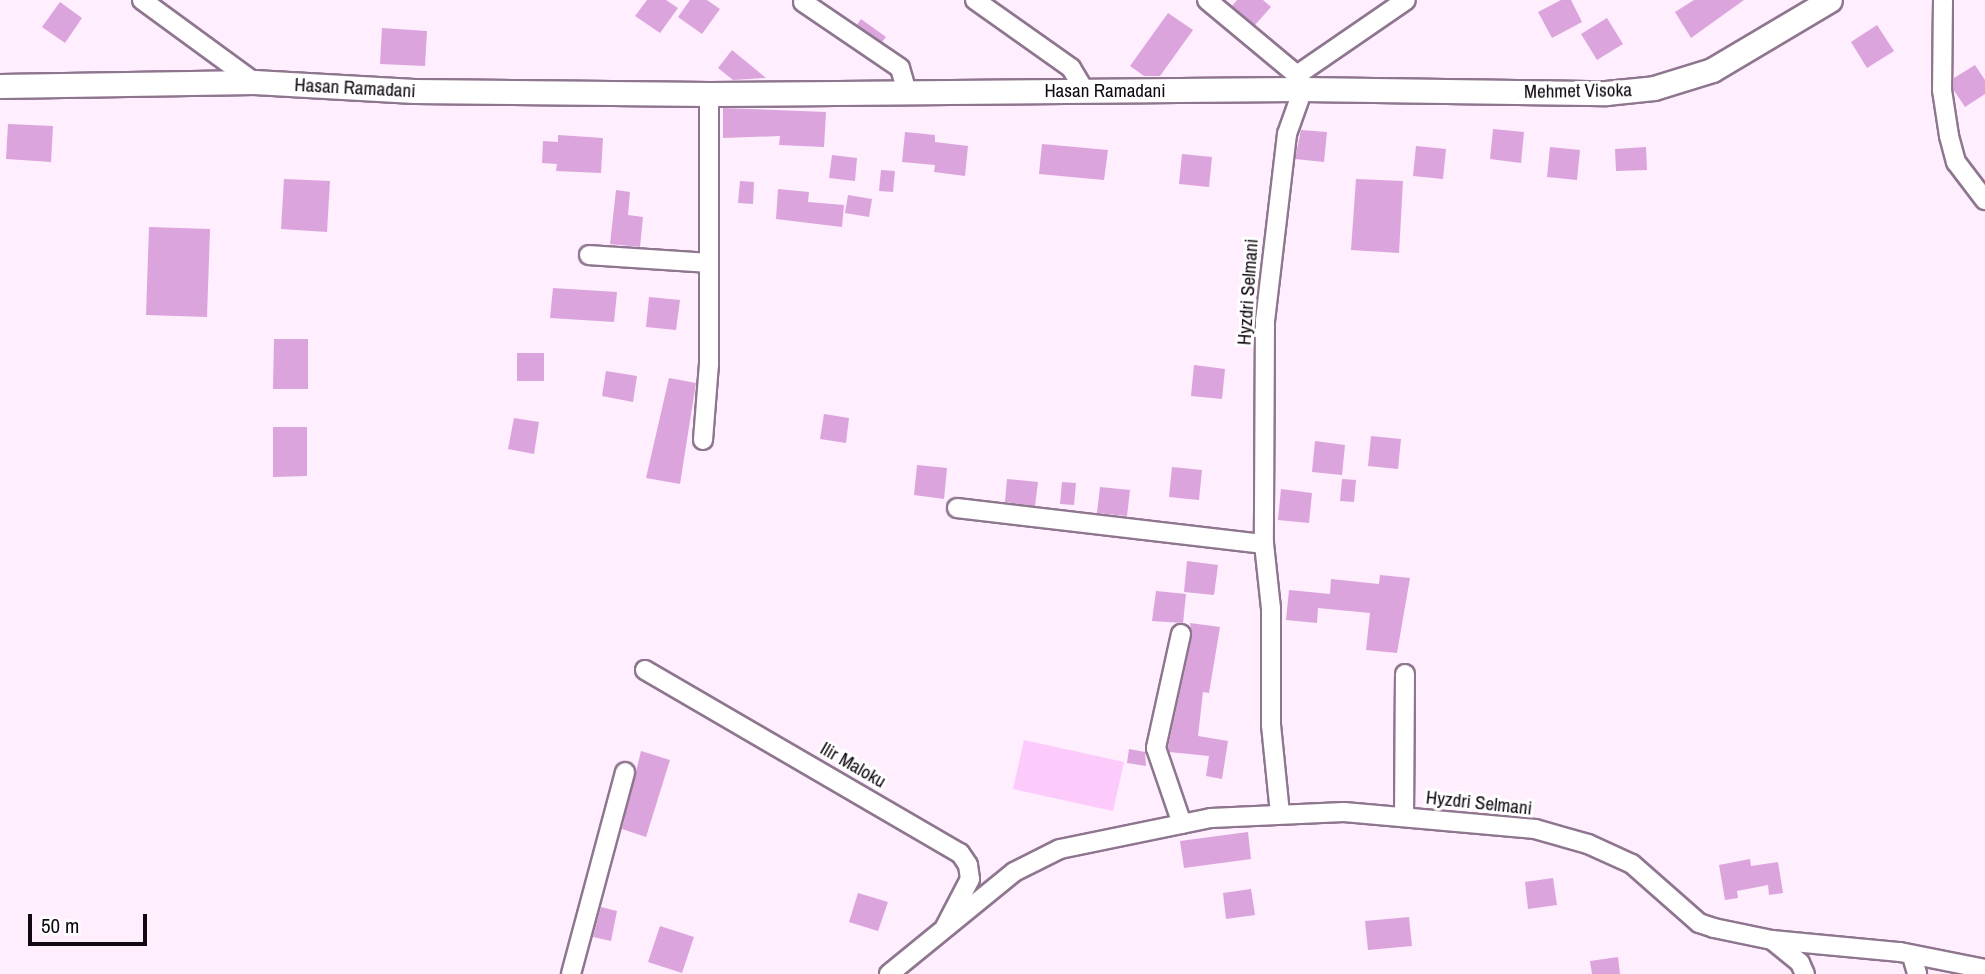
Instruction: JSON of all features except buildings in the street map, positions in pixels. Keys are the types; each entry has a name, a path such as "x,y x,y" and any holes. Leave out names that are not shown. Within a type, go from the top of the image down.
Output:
{"main road":[{"name":"Mehmet Visoka","path":"1300,82 1583,93 1654,88 1712,71 1830,0"},
{"name":"Hasan Ramadani","path":"0,86 254,82 414,91 709,94 1085,91 1300,82"}],"street":[{"path":"142,0 254,82"},
{"path":"975,0 1071,68 1085,91"},
{"path":"1207,0 1300,82 1406,0"},
{"path":"1943,0 1942,90 1949,136 1956,162 1985,200"},
{"path":"803,2 900,68 907,92"},
{"name":"Hyzdri Selmani","path":"1300,82 1287,134 1269,263 1264,544 1271,608 1271,725 1280,813 1404,817 1535,829 1588,844 1632,864 1699,923 1772,940 1912,956 1985,969"},
{"path":"703,440 709,263 709,94"},
{"path":"589,255 709,263"},
{"path":"957,508 1264,544"},
{"path":"1181,634 1156,748 1182,824"},
{"name":"Ilir Maloku","path":"645,670 960,853 968,865 970,879 941,934"},
{"path":"1404,817 1405,674"},
{"path":"571,974 625,772"},
{"name":"Ilir Maloku","path":"889,974 1036,858 1090,841 1182,824 1280,813"},
{"path":"1772,940 1800,963 1805,974"},
{"path":"1912,956 1917,974"}],"shaded area":[{"path":"1024,740 1124,762 1113,811 1013,789"}]}
